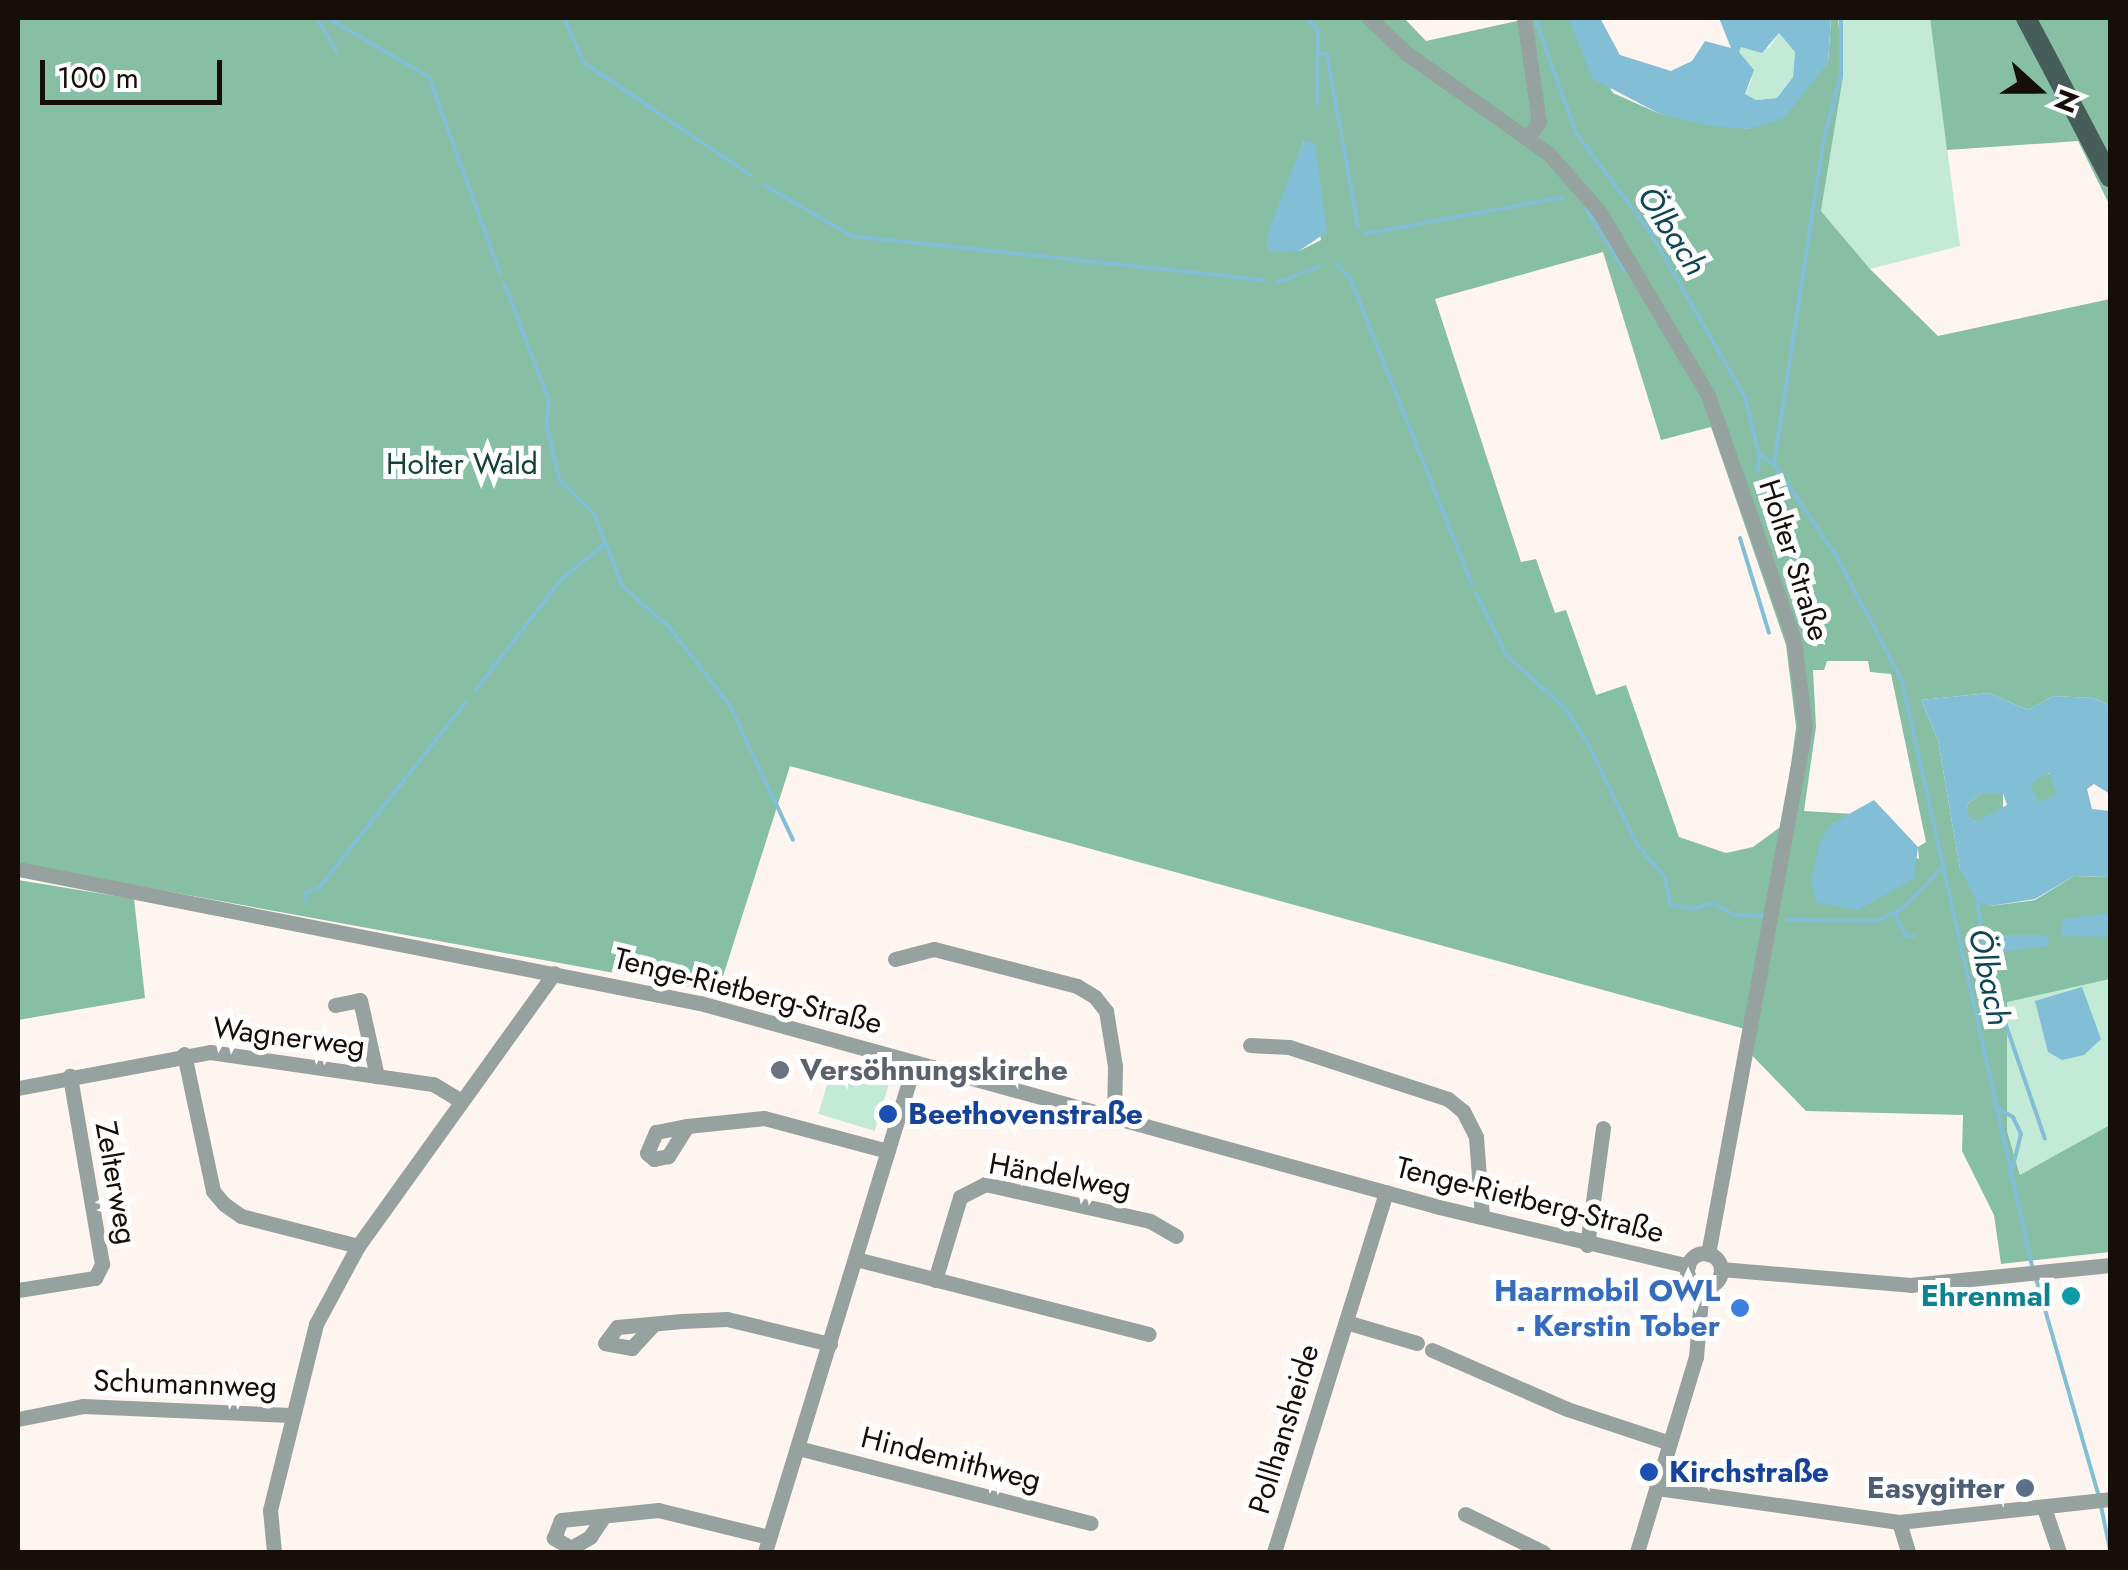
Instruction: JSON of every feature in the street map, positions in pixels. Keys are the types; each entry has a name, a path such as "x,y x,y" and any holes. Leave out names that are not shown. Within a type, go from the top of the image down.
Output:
{"main road":[{"path":"2026,18 2110,178"}],"street":[{"name":"Holter Straße","path":"1370,18 1406,53 1567,170 1599,211 1708,396 1751,508 1801,675 1805,727 1708,1254"},
{"path":"1524,18 1539,122 1528,138"},
{"name":"Tenge-Rietberg-Straße","path":"18,869 700,1003 1386,1192 1587,1245 1688,1266"},
{"path":"895,959 934,950 1077,986 1095,998 1106,1011 1116,1066 1114,1116"},
{"path":"274,1552 270,1510 316,1324 358,1246 554,973"},
{"name":"Wagnerweg","path":"335,1006 360,1000 377,1076"},
{"path":"1250,1045 1308,1052 1448,1099 1464,1111 1476,1137 1482,1217"},
{"path":"184,1054 213,1191 224,1204 241,1216 358,1246"},
{"name":"Wagnerweg","path":"18,1088 184,1054 433,1084 461,1101"},
{"path":"604,1516 658,1510 767,1545 915,1062"},
{"name":"Zelterweg","path":"18,1290 95,1278 102,1264 70,1076"},
{"path":"687,1126 764,1118 888,1151"},
{"path":"1587,1245 1603,1128"},
{"name":"Händelweg","path":"936,1280 960,1198 985,1184 1150,1221 1176,1236"},
{"name":"Pollhansheide","path":"1274,1552 1386,1192"},
{"path":"1720,1269 1716,1282 1702,1287 1692,1282 1688,1266 1708,1254 1720,1269 1854,1284 2022,1277 2110,1267"},
{"path":"856,1259 1149,1334"},
{"path":"1637,1552 1696,1358 1702,1287"},
{"path":"654,1324 727,1319 830,1344"},
{"name":"Pollhansheide","path":"1346,1322 1425,1346 1567,1409 1670,1443"},
{"name":"Schumannweg","path":"18,1419 83,1406 291,1415"},
{"name":"Hindemithweg","path":"798,1448 1091,1523"},
{"path":"1658,1488 1900,1522 2110,1499"},
{"path":"2044,1508 2060,1552"},
{"path":"1466,1514 1543,1552"},
{"path":"1900,1522 1908,1552"}],"green space":[{"name":"Holter Wald","path":"18,18 1404,18 1426,41 1530,18 1568,18 1613,93 1660,114 1749,129 1828,63 1831,18 1838,18 1843,77 1821,211 1870,269 1938,336 2110,299 2110,706 2094,698 2053,696 2028,710 1989,693 1921,700 1938,740 1960,869 1990,906 2035,900 2074,876 2110,877 2110,979 2007,1002 2007,1131 2020,1175 2110,1125 2110,1252 2001,1264 1994,1215 1962,1151 1963,1115 1806,1111 1743,1046 1745,1029 790,766 718,992 18,864","holes":["1304,140 1321,240 1299,251 1266,246","1603,252 1661,440 1711,427 1786,645 1796,727 1783,825 1753,847 1726,853 1679,837 1626,685 1596,695 1566,610 1555,613 1536,559 1521,562 1435,299","1827,661 1868,661 1870,672 1891,674 1926,842 1918,847 1919,859 1831,824 1854,814 1804,811 1816,727 1813,670 1824,670"]},
{"path":"1838,18 1930,18 1960,246 1870,269 1821,211 1843,77"},
{"path":"1930,18 2110,18 2110,206 2078,141 1947,150"},
{"path":"1779,33 1795,52 1793,77 1777,98 1756,100 1745,94 1752,79 1738,53 1741,46 1769,48"},
{"path":"2044,773 2054,778 2059,788 2054,798 2044,803 2034,798 2029,788 2034,778"},
{"path":"1981,793 2003,793 2003,812 1975,822 1966,815 1968,804"},
{"path":"18,880 134,899 145,998 18,1020"},
{"path":"2110,979 2110,1125 2021,1176 2007,1131 2007,1001"},
{"path":"834,1062 890,1079 875,1131 818,1114"}],"water":[{"path":"1568,18 1600,18 1620,55 1671,71 1692,61 1705,41 1731,48 1719,18 1831,18 1828,63 1784,118 1749,129 1711,126 1660,114 1593,79","holes":["1779,33 1795,52 1793,77 1777,98 1756,100 1745,94 1754,70 1739,52 1741,47 1762,53"]},
{"path":"1304,140 1315,143 1327,232 1299,251 1272,252 1266,246 1270,227"},
{"path":"1989,693 2028,710 2053,696 2094,698 2110,706 2110,794 2094,784 2087,789 2092,809 2110,811 2110,877 2074,876 2035,899 1990,906 1977,901 1960,869 1938,740 1921,700","holes":["2049,773 2057,794 2039,802 2030,784","1981,793 2003,793 2007,805 1975,822 1967,815 1968,804"]},
{"path":"1874,800 1918,847 1914,879 1858,910 1817,903 1811,882 1820,842 1831,824"},
{"path":"2110,913 2110,937 2060,936 2063,919"},
{"path":"1997,935 2045,935 2049,938 2048,946 2003,952 1992,948"},
{"path":"2082,987 2101,1039 2084,1055 2062,1060 2048,1052 2035,1001"}],"waterway":[{"path":"317,18 337,52"},
{"path":"328,18 429,77 500,273"},
{"path":"564,18 584,63 752,176"},
{"path":"1306,18 1318,30 1317,105"},
{"name":"Ölbach","path":"1535,18 1576,133 1650,232 1745,397 1759,454 1774,464"},
{"name":"Ölbach","path":"1841,18 1841,75 1824,137 1774,464 1837,557 1902,681 2032,1266"},
{"path":"1318,53 1327,54 1358,227"},
{"path":"764,185 852,236 1265,280"},
{"path":"1364,234 1563,197"},
{"path":"1586,209 1624,270"},
{"path":"1337,265 1350,278 1472,585"},
{"path":"1276,283 1320,266"},
{"path":"504,283 549,401 546,424 560,481 594,514 623,587 668,626 729,704 793,840"},
{"path":"1758,472 1759,454"},
{"path":"1740,538 1769,633"},
{"path":"475,691 560,581 602,546"},
{"path":"1476,593 1507,656 1565,708 1587,742 1638,846 1665,877 1670,904 1692,909 1714,903 1734,915 1764,916"},
{"path":"306,901 305,893 319,888 465,703"},
{"path":"1787,920 1877,921 1904,908 1943,866"},
{"name":"Ölbach","path":"1977,900 1986,964"},
{"path":"1894,913 1905,935 1914,936"},
{"name":"Ölbach","path":"1994,990 2045,1139"},
{"name":"Ölbach","path":"1995,1107 2013,1117 2021,1134 2010,1177"},
{"name":"Ölbach","path":"2035,1275 2099,1497"},
{"name":"Ölbach","path":"2101,1506 2110,1550"}],"place":[{"name":"Versöhnungskirche","path":"780,1070"},
{"name":"Beethovenstraße","path":"888,1114"},
{"name":"Ehrenmal","path":"2071,1296"},
{"name":"Haarmobil OWL - Kerstin Tober","path":"1740,1308"},
{"name":"Kirchstraße","path":"1649,1472"},
{"name":"Easygitter","path":"2025,1488"}]}
